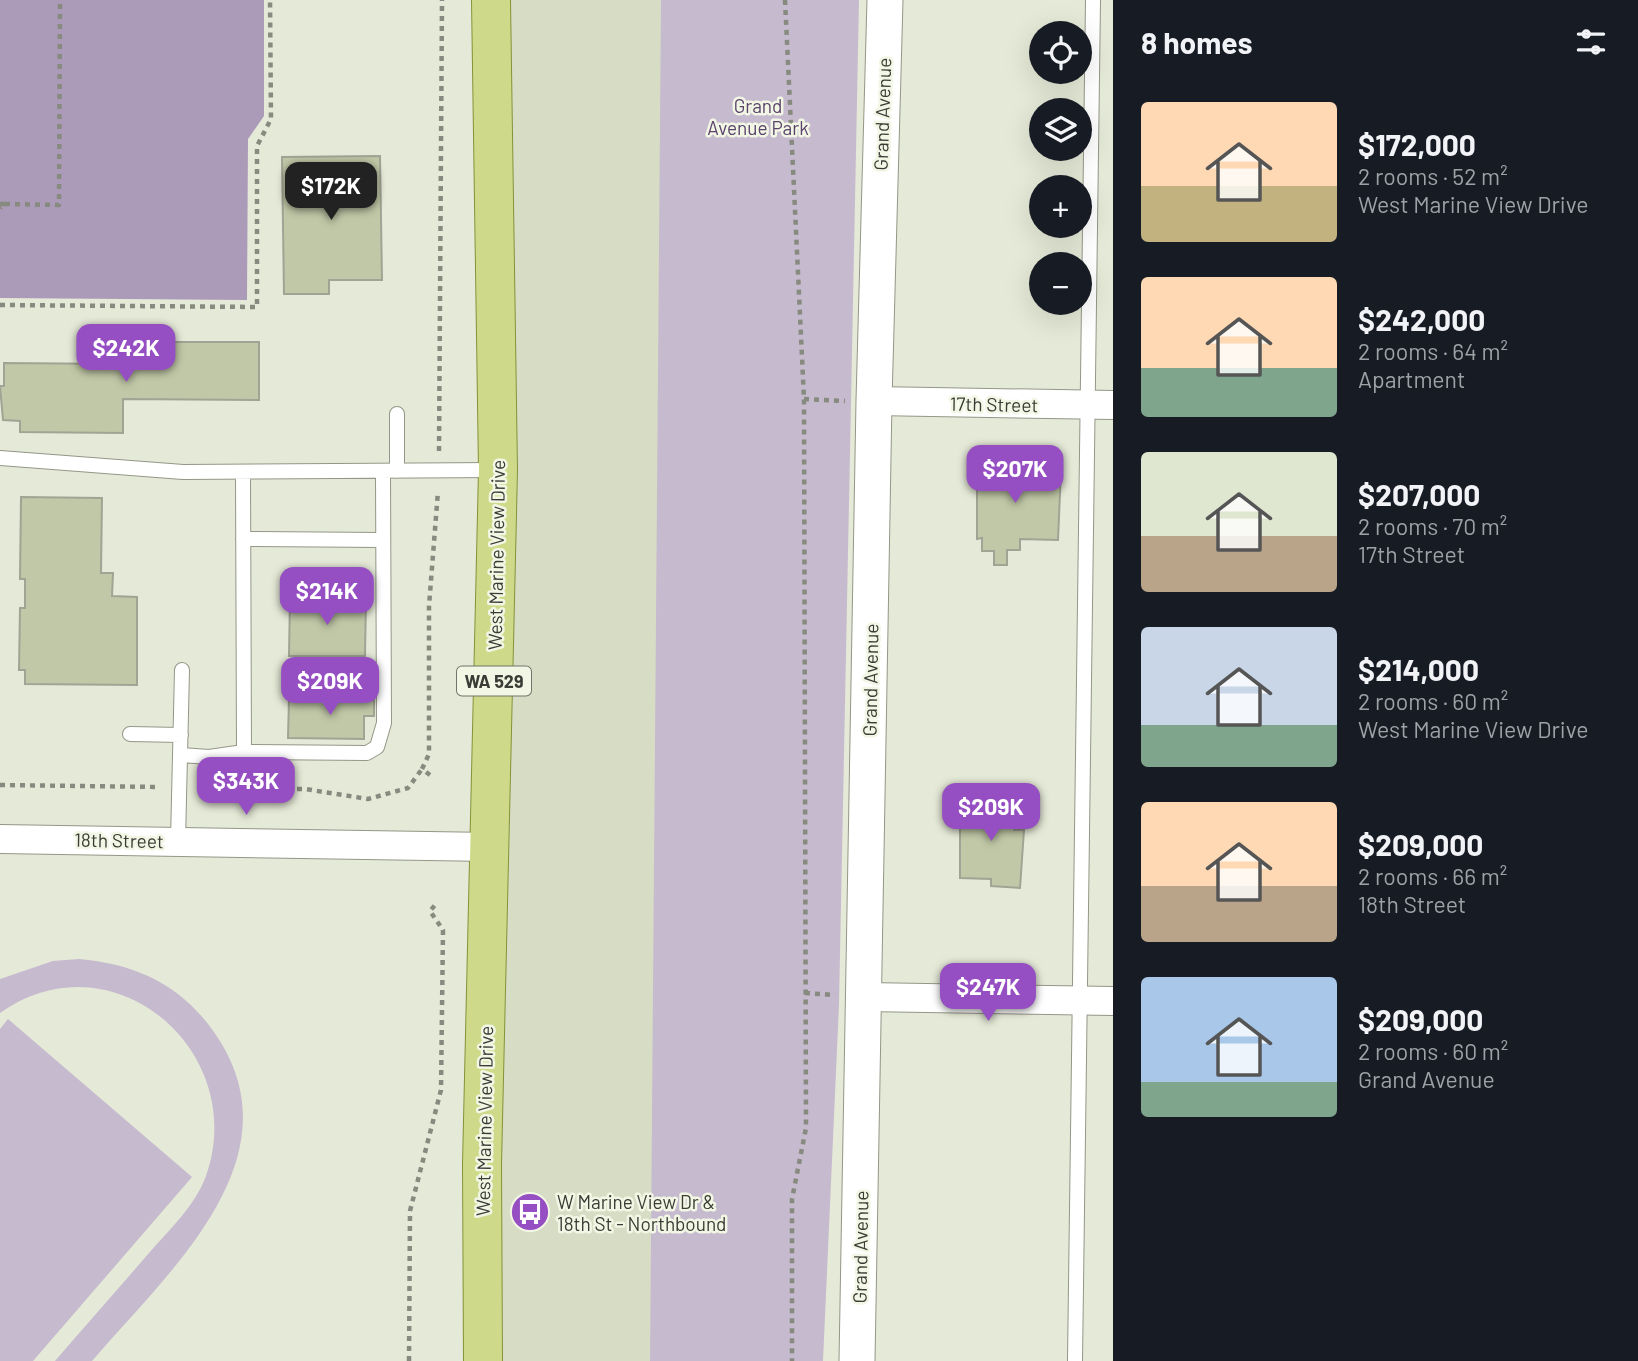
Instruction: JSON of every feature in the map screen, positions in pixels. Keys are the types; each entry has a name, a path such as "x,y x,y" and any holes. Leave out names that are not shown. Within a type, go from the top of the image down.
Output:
{"main road":[{"name":"West Marine View Drive","path":"483,1361 482,1164 498,470 491,0"}],"street":[{"name":"Grand Avenue","path":"858,1361 874,401 885,0"},
{"name":"17th Street","path":"874,401 1100,405"},
{"name":"18th Street","path":"0,839 491,846"},
{"path":"865,997 1113,1001"}],"lane":[{"path":"1075,1361 1080,1000 1100,405 1093,0"},
{"path":"181,755 209,757 244,752 367,753 377,747 384,723 383,540 397,414"},
{"path":"0,458 183,472 498,470"},
{"path":"243,472 244,752"},
{"path":"243,539 383,540"},
{"path":"178,841 182,670"},
{"path":"130,734 181,735"}],"path":[{"path":"2,206 59,205 60,0"},
{"path":"0,305 257,307 257,146 271,119 270,0"},
{"path":"0,785 305,789 368,799 408,788 422,769 429,754 429,606 438,470 442,0"},
{"path":"785,0 804,399 806,1128 792,1199 792,1361"},
{"path":"804,399 874,401"},
{"path":"422,769 430,775"},
{"path":"409,1361 410,1211 441,1090 443,930 430,911 435,905"}],"shaded area":[{"path":"0,0 264,0 264,116 248,139 247,300 0,298"},
{"path":"491,0 667,0 654,1361 497,1361"}],"green space":[{"name":"Grand Avenue Park","path":"661,0 859,0 839,1005 823,1361 650,1361"},
{"path":"79,959 118,966 153,978 198,1012 211,1028 236,1075 243,1121 235,1165 216,1208 188,1249 92,1361 55,1361 188,1207 206,1176 214,1130 208,1087 190,1048 162,1018 126,996 86,987 43,992 0,1013 0,979 53,961"},
{"path":"8,1019 192,1177 33,1361 0,1361 0,1029"}],"building":[{"path":"380,156 382,280 329,280 329,294 284,294 282,157"},
{"path":"124,342 259,342 259,400 123,399 123,433 20,432 20,421 3,420 0,386 4,386 4,363 124,364"},
{"path":"977,458 1027,459 1027,470 1061,470 1058,540 1020,539 1020,550 1007,550 1007,565 994,565 994,551 982,551 982,538 977,539"},
{"path":"21,497 102,498 101,573 113,573 112,596 137,597 137,685 25,684 25,670 19,670 20,608 25,608 25,579 20,579"},
{"path":"290,597 366,598 365,656 289,656"},
{"path":"353,692 374,692 374,716 364,716 364,739 288,738 289,699 353,699"},
{"path":"979,795 1006,795 1006,809 1014,809 1014,830 1024,830 1020,888 991,886 991,879 960,878 960,810 979,810"}],"place":[{"name":"W Marine View Dr & 18th St - Northbound","path":"530,1212"}]}
